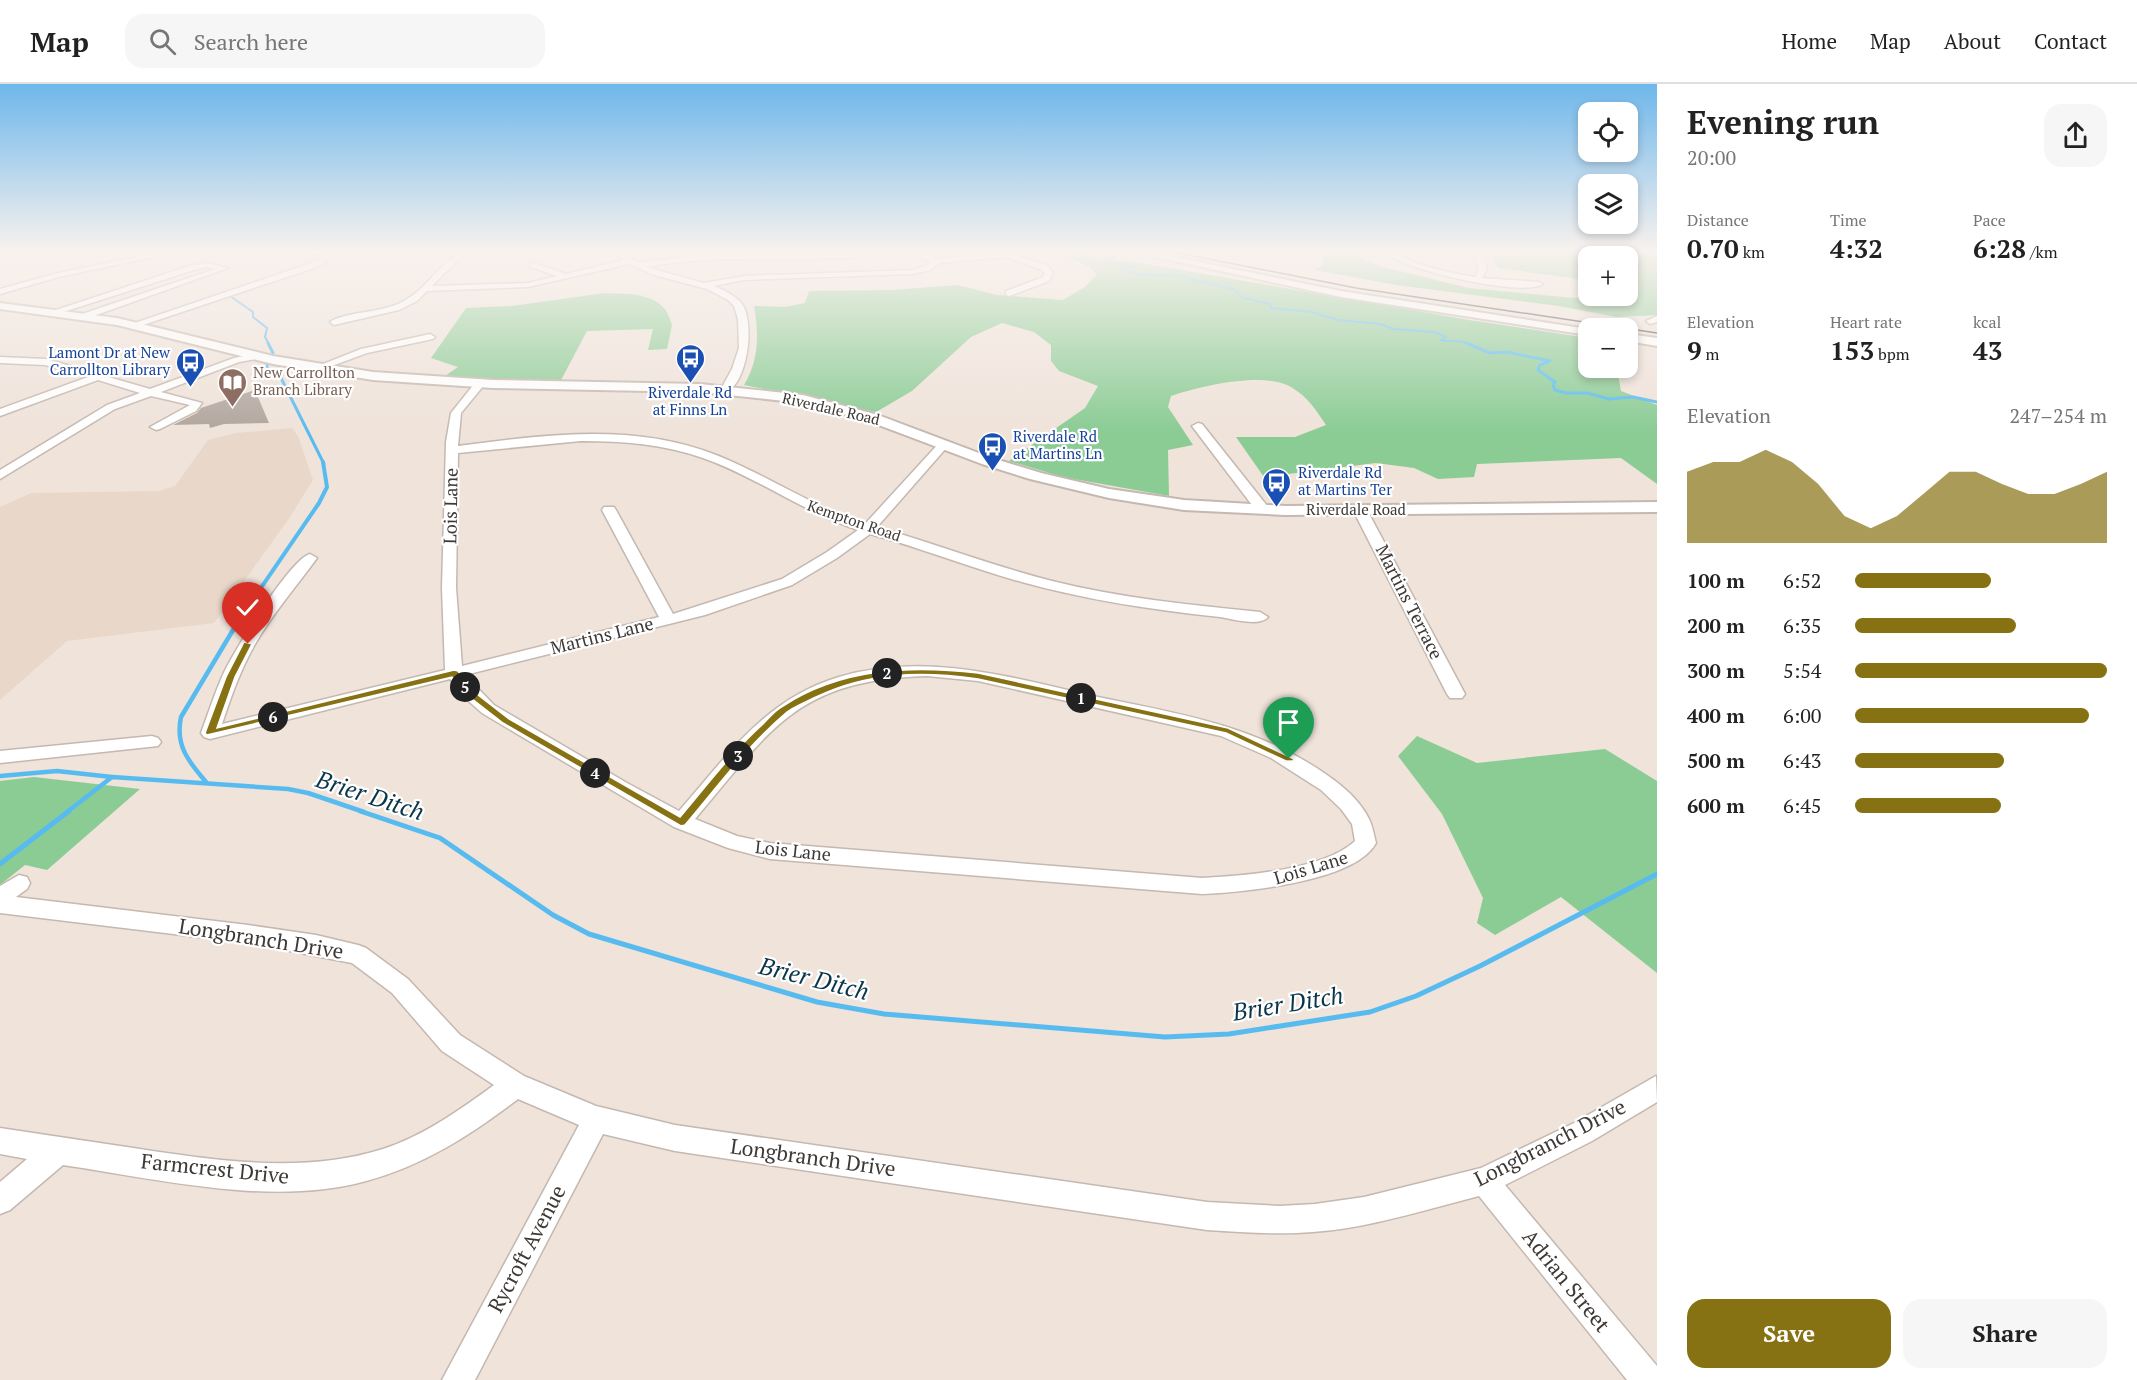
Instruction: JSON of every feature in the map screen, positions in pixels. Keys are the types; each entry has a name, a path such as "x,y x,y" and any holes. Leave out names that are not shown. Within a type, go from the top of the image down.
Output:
{"main road":[{"name":"Riverdale Road","path":"40,310 134,325 258,356 318,368 391,378 479,385 667,386 726,389 824,404 886,422 999,465 1102,492 1180,504 1263,510 1657,507"},
{"path":"1448,310 1578,330"},
{"path":"1481,310 1578,325"},
{"path":"1638,334 1657,337"},
{"path":"1638,339 1657,342"}],"street":[{"path":"54,312 59,310"},
{"path":"85,316 101,310"},
{"path":"134,325 177,310"},
{"path":"334,322 384,310"},
{"path":"726,389 737,371 744,349 739,310"},
{"path":"318,368 364,351 430,337"},
{"path":"0,474 111,407 237,360 258,356"},
{"path":"86,423 248,363 258,356"},
{"path":"0,360 19,359 46,362 162,396 198,404 192,410 156,427"},
{"path":"0,370 19,359"},
{"path":"0,414 98,377"},
{"name":"Lois Lane","path":"479,385 456,413 452,450 449,588 454,673 470,693 506,721 681,822 735,843 795,854 1016,869 1202,886 1286,879 1350,858 1366,843 1364,827 1351,808 1327,785 1302,767 1246,737 1208,726 966,674 931,671 884,673 860,677 828,688 786,708 748,743 681,822"},
{"path":"1198,426 1263,510"},
{"name":"Kempton Road","path":"452,450 571,438 656,443 707,455 800,502 868,529 923,544 1001,572 1072,591 1117,599 1260,617"},
{"name":"Martins Lane","path":"310,558 292,579 248,644 230,677 210,733 700,612 787,582 832,555 868,529 944,444"},
{"path":"609,510 668,620"},
{"name":"Martins Terrace","path":"1360,510 1456,694"},
{"path":"0,757 152,742"},
{"path":"0,898 19,883"},
{"name":"Longbranch Drive","path":"0,904 248,934 316,945 358,955 400,986 451,1043 515,1085 596,1119 675,1138 1207,1216 1280,1220 1315,1218 1364,1211 1484,1181 1583,1132 1656,1088"},
{"name":"Farmcrest Drive","path":"0,1141 237,1176 289,1178 339,1174 397,1158 436,1140 478,1115 515,1085"},
{"name":"Rycroft Avenue","path":"458,1380 596,1119"},
{"path":"0,1200 58,1151"},
{"name":"Adrian Street","path":"1484,1181 1647,1380"}],"shaded area":[{"path":"292,428 298,436 313,480 288,520 214,623 67,641 0,700 0,507 31,493 159,491 175,486 208,440 236,433"}],"green space":[{"path":"464,310 666,310 672,325 667,349 648,350 653,329 587,331 560,382 515,383 442,378 458,367 431,358"},
{"path":"755,310 1414,310 1578,336 1578,378 1619,378 1621,391 1657,405 1657,484 1621,458 1477,464 1474,477 1438,479 1414,468 1376,463 1264,477 1236,437 1295,437 1326,425 1311,404 1291,387 1279,382 1249,380 1198,388 1171,396 1168,407 1193,445 1168,450 1169,496 1063,477 1009,461 1085,408 1098,386 1059,371 1051,361 1051,345 1034,332 1002,323 971,337 912,391 876,412 744,385 753,366 756,347"},
{"path":"1582,310 1657,310 1657,315 1616,317"},
{"path":"1417,736 1477,763 1605,749 1657,781 1657,973 1561,897 1495,935 1477,923 1483,898 1442,814 1398,756"},
{"path":"34,777 140,789 47,870 25,865 0,885 0,781"}],"building":[{"name":"New Carrollton Branch Library","path":"255,390 269,423 224,424 210,428 209,424 173,425 197,413 201,408"}],"waterway":[{"path":"251,310 253,317 267,328 265,337 269,344"},
{"path":"1296,310 1312,312 1338,320 1380,324 1393,329 1434,332 1446,337 1441,340 1467,343"},
{"path":"268,343 273,353"},
{"path":"1467,343 1490,353 1507,352 1550,361 1540,365 1538,370 1555,382 1553,385 1555,390 1566,393 1587,393 1609,399 1633,397 1657,402"},
{"path":"267,363 267,368 281,378 323,462"},
{"path":"241,617 319,503 327,487 323,462"},
{"path":"206,782 184,752 180,736 181,717 242,615"},
{"path":"0,776 57,771 112,777"},
{"name":"Brier Ditch","path":"67,812 112,777"},
{"name":"Brier Ditch","path":"112,777 288,789 308,793 364,812"},
{"name":"Brier Ditch","path":"0,864 69,811"},
{"name":"Brier Ditch","path":"360,811 440,838 553,915 589,934 817,1002 884,1014 1165,1037 1229,1034 1370,1012 1416,996 1480,966 1657,874"}],"tram line":[{"path":"1506,310 1657,333"}],"place":[{"name":"Riverdale Rd at Finns Ln","path":"690,384"},
{"name":"Lamont Dr at New Carrollton Library","path":"191,388"},
{"name":"New Carrollton Branch Library","path":"232,408"},
{"name":"Riverdale Rd at Martins Ln","path":"992,472"},
{"name":"Riverdale Rd at Martins Ter","path":"1277,508"}],"route":[{"path":"248,644 230,677 210,733 454,673 470,693 506,721 681,822 748,743 786,708 809,695 828,688 860,677 884,673 941,671 978,676 1228,731 1246,737 1289,759"}]}
